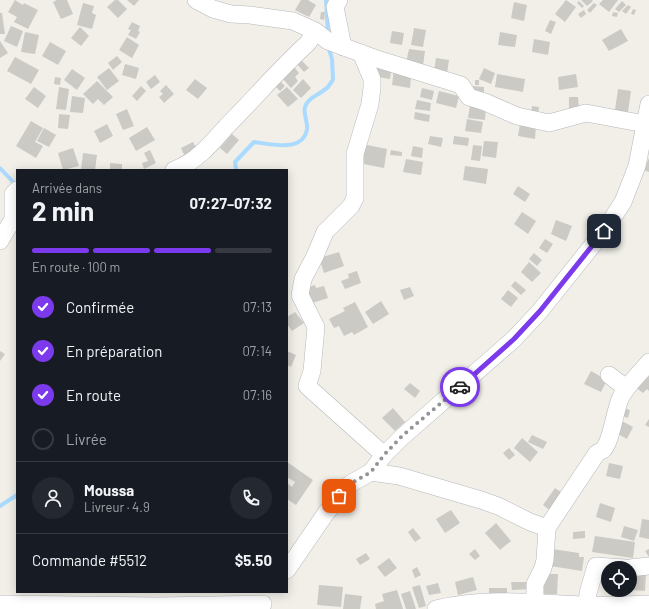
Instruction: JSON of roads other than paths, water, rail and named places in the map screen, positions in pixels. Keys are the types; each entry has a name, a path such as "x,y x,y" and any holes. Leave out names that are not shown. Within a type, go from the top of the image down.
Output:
{"street":[{"path":"196,0 213,9 231,14 294,21 315,31 328,41 461,85 469,97 486,102 516,116 549,123 586,113 645,135"},
{"path":"339,0 335,7 343,46"},
{"path":"176,169 184,166 198,156 308,43 315,31"},
{"path":"361,53 372,79 372,88 370,104 355,154 355,198 351,206 325,232 303,279 300,295 316,327 312,371 307,386 384,455"},
{"path":"288,569 339,496 350,484 371,472 384,455 402,436 514,339 540,311 604,231 623,202 637,166 645,135 649,104"},
{"path":"0,241 13,219 15,192"},
{"path":"535,602 536,584 543,568 547,528 597,453 603,450 608,440 616,410 626,388 634,377 649,362"},
{"path":"609,375 626,388"},
{"path":"371,472 399,476 492,504 530,522 547,528"},
{"path":"587,605 588,593 596,566 601,566"},
{"path":"637,567 649,566"},
{"path":"0,604 158,606 265,602"},
{"path":"436,609 481,602 535,602 587,605 649,604"}],"waterway":[{"path":"326,0 328,34"},
{"path":"236,169 235,162 254,142 285,145 293,144 304,137 307,129 305,107 312,98 328,87 333,79 332,59 328,46"},
{"path":"0,168 16,185"},
{"path":"0,506 16,496"}]}
